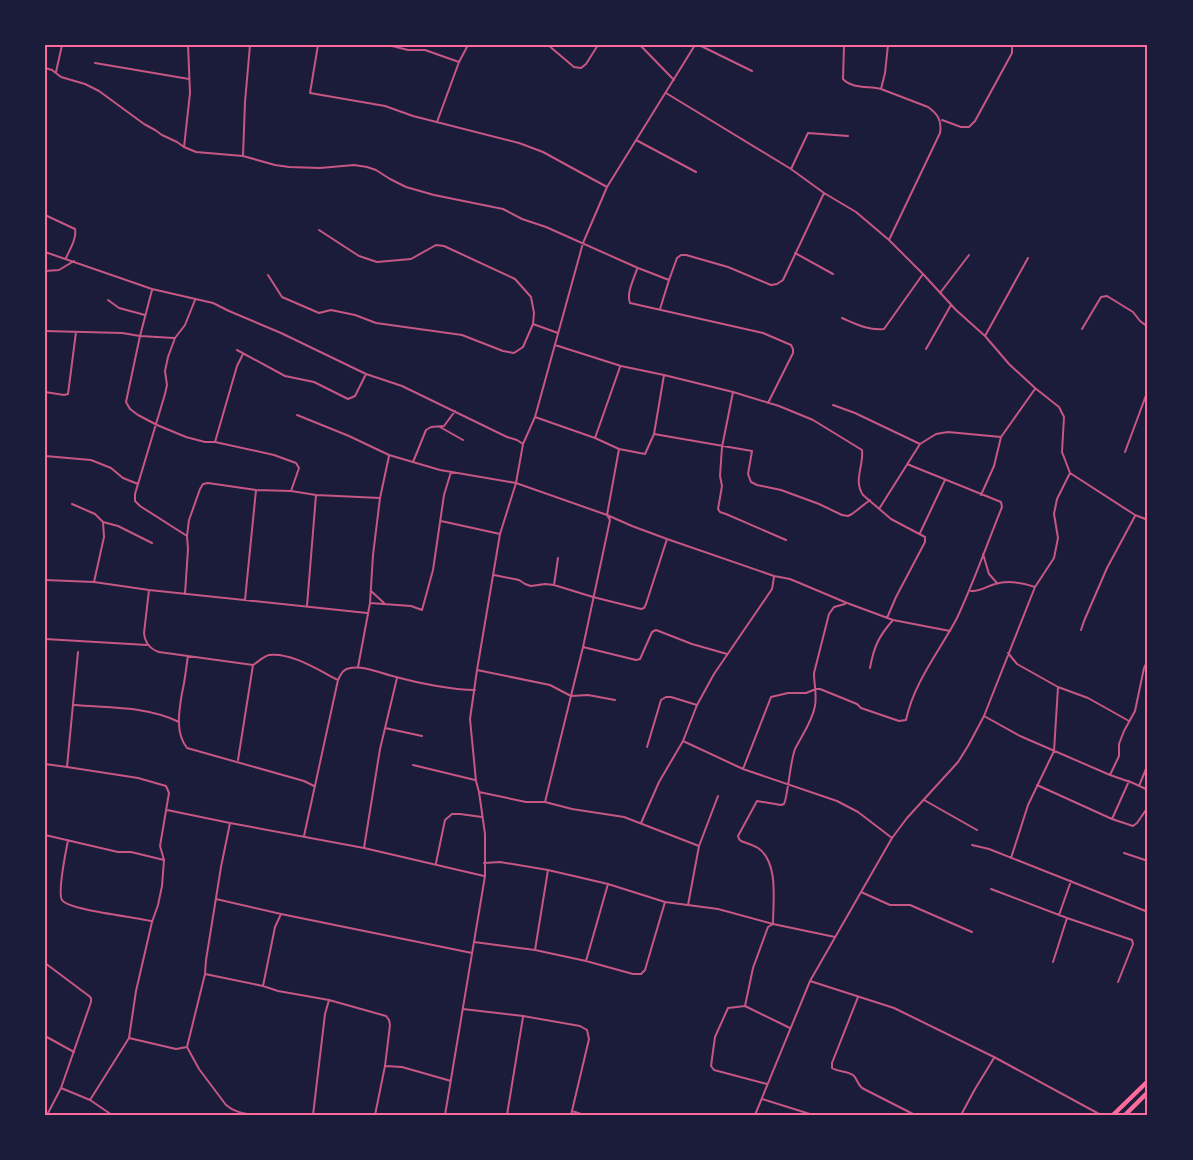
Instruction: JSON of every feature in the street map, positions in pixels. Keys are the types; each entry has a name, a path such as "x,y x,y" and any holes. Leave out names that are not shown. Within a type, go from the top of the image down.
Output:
{"highway":[{"path":"1113,1115 1148,1081"},
{"path":"1125,1115 1148,1092"}],"street":[{"path":"56,72 62,45"},
{"path":"184,147 190,93 188,45"},
{"path":"243,156 250,45"},
{"path":"318,45 310,93 385,106 413,116 532,148 607,187"},
{"path":"388,45 408,50 425,50 459,62"},
{"path":"437,122 459,62 468,45"},
{"path":"548,45 574,67 581,68 598,45"},
{"path":"640,45 674,80"},
{"path":"445,1115 485,876 485,834 476,781 470,719 500,534 516,483 523,444 535,417 583,243 607,187 697,45 752,71"},
{"path":"844,45 843,79 847,84 881,89 928,107 935,111 940,119 940,133 889,240"},
{"path":"881,89 888,45"},
{"path":"940,119 961,128 969,127 975,121 1012,53 1012,45"},
{"path":"95,63 189,79"},
{"path":"45,68 56,72 61,77 99,91 144,124 196,152 243,156 289,167 320,168 354,165 367,167 406,187 434,195 503,208 522,219 669,280"},
{"path":"666,93 856,212 889,240 985,336 1009,364 1059,407 1064,417 1062,452 1070,473 1148,520"},
{"path":"790,169 808,133 848,136"},
{"path":"636,140 696,172"},
{"path":"660,309 677,258 681,255 728,267 771,285 783,280 824,194"},
{"path":"45,215 75,229 76,232 66,258"},
{"path":"268,275 282,297 319,313 331,310 356,315 376,323 462,335 514,353 523,347 533,324 534,313 531,297 515,279 444,246 436,245 411,259 377,262 359,256 319,230"},
{"path":"45,252 152,289 213,303 366,374 402,386 523,444"},
{"path":"795,253 833,274"},
{"path":"940,293 969,255"},
{"path":"985,336 1028,258"},
{"path":"45,271 60,270 74,261"},
{"path":"638,268 628,295 630,303 763,333 791,345 793,354 768,403"},
{"path":"842,318 875,330 884,328 923,274"},
{"path":"152,289 126,402 130,409 157,425 198,440 274,455 296,463 298,468 291,492"},
{"path":"1082,329 1103,296 1107,296 1133,312 1148,327"},
{"path":"108,300 119,308 145,315"},
{"path":"187,536 148,512 135,501 167,385 165,371 175,338 186,326 195,300"},
{"path":"926,349 951,304"},
{"path":"533,324 558,333"},
{"path":"45,331 122,333 175,338"},
{"path":"45,392 68,394 76,332"},
{"path":"555,345 621,366 733,392 768,403 813,420 862,450 857,479 859,490 891,519 925,537 925,542 887,618"},
{"path":"237,350 285,376 314,382 348,399 355,396 366,374"},
{"path":"216,442 237,366 243,354"},
{"path":"594,438 621,366"},
{"path":"535,417 619,449 645,454 654,434 664,375"},
{"path":"981,495 994,466 1001,437 1035,388"},
{"path":"1125,452 1148,390"},
{"path":"733,392 722,447 720,476 722,486 718,509 720,513 726,513 786,540"},
{"path":"833,405 920,444"},
{"path":"440,427 444,426 455,411"},
{"path":"297,416 349,436 389,455 451,472 516,483 667,539 774,576 790,579 887,618 950,631"},
{"path":"412,462 426,430 431,426 440,427 463,440"},
{"path":"879,509 920,444 936,434 941,432 1001,437"},
{"path":"654,434 752,451 748,474 751,482 781,490 842,515 852,514 870,500"},
{"path":"544,802 583,647 610,520 607,515 619,449"},
{"path":"358,667 370,603 380,498 389,455"},
{"path":"45,456 91,460 111,468 123,478 138,484"},
{"path":"743,770 771,697 788,693 806,693 816,689 899,722 906,720 921,679 950,631 970,591 1002,507 1001,502 907,464"},
{"path":"370,603 411,606 422,610 431,579 444,495 451,472"},
{"path":"755,1115 810,981 835,937 892,838 906,818 964,754 984,716 1035,587 1054,558 1058,538 1054,514 1057,500 1070,473"},
{"path":"920,533 945,480"},
{"path":"185,594 189,520 203,484 316,495 380,498"},
{"path":"246,600 256,490"},
{"path":"307,606 316,495"},
{"path":"72,504 95,514 103,522 118,526 152,543"},
{"path":"1082,630 1107,568 1135,514"},
{"path":"441,521 500,534"},
{"path":"94,582 104,537 103,522"},
{"path":"493,574 519,580 531,586 554,585 641,609 644,608 667,539"},
{"path":"983,554 989,574 997,583"},
{"path":"554,585 558,558"},
{"path":"641,823 659,782 683,741 697,705 714,674 772,589 774,576"},
{"path":"45,580 94,582 367,614"},
{"path":"970,591 977,591 997,583 1018,582 1035,587"},
{"path":"149,590 144,633 148,645 153,650 253,665 267,655 284,656 307,664 338,681"},
{"path":"371,591 385,603"},
{"path":"773,924 773,883 770,863 766,855 738,839 738,836 757,801 784,804 795,749 812,718 816,705 814,672 829,614 834,608 847,603"},
{"path":"870,668 877,641 893,620"},
{"path":"583,647 636,660 640,659 652,632 656,630 727,654"},
{"path":"45,639 148,645"},
{"path":"67,767 78,652"},
{"path":"1008,653 1017,664 1058,687 1088,698 1129,721"},
{"path":"188,656 179,722 180,737 187,748 238,761 315,786"},
{"path":"1110,775 1119,756 1119,744 1135,711 1144,668 1148,660"},
{"path":"238,761 253,665"},
{"path":"303,837 338,681 347,668 358,667 397,678 475,690"},
{"path":"477,670 550,685 571,696 588,695 615,700"},
{"path":"364,848 380,749 397,678"},
{"path":"1011,858 1028,805 1054,751 1058,687"},
{"path":"647,747 661,700 671,697 697,705"},
{"path":"74,705 162,714 179,722"},
{"path":"984,716 1020,736 1148,790"},
{"path":"385,728 422,736"},
{"path":"683,741 743,770 849,807 892,838"},
{"path":"45,764 138,778 166,786 169,793 160,846 164,860 162,886 136,991 129,1038 90,1100"},
{"path":"1139,786 1148,764"},
{"path":"413,765 476,781"},
{"path":"1112,819 1129,781"},
{"path":"1037,785 1112,819 1133,826 1137,824 1148,807"},
{"path":"479,792 526,802 544,802 624,817 699,846"},
{"path":"688,905 699,846 718,796"},
{"path":"924,800 977,830"},
{"path":"167,810 364,848 485,876"},
{"path":"436,863 445,820 452,814 482,817"},
{"path":"230,823 205,974 187,1047 226,1105 237,1112 253,1115"},
{"path":"45,835 164,860"},
{"path":"68,840 60,892 63,901 78,908 152,922"},
{"path":"972,845 989,849 1148,912"},
{"path":"1124,853 1148,861"},
{"path":"484,863 500,862 548,870 608,884 665,902 718,909 835,937"},
{"path":"535,950 548,870"},
{"path":"1059,915 1071,881"},
{"path":"586,961 608,884"},
{"path":"992,889 1132,940 1133,944 1118,982"},
{"path":"861,892 890,905 910,905 972,932"},
{"path":"216,899 472,953"},
{"path":"474,942 535,950 641,974 645,970 665,902"},
{"path":"263,986 275,927 281,914"},
{"path":"1053,962 1067,918"},
{"path":"744,1006 753,968 768,927 773,924"},
{"path":"45,963 91,998 75,1053 47,1115"},
{"path":"205,974 328,1000 386,1016 390,1024 385,1066 375,1115"},
{"path":"810,981 894,1008 1057,1090 1101,1115"},
{"path":"858,997 832,1068 835,1071 851,1074 862,1088 915,1115"},
{"path":"313,1115 328,1000"},
{"path":"767,1084 714,1070 711,1066 715,1037 728,1008 744,1006 790,1028"},
{"path":"464,1009 523,1016 580,1026 587,1030 590,1039 572,1113 584,1115"},
{"path":"507,1115 523,1016"},
{"path":"45,1036 75,1053"},
{"path":"129,1038 176,1049 187,1047"},
{"path":"961,1115 994,1058"},
{"path":"385,1066 402,1067 451,1081"},
{"path":"61,1088 90,1100 112,1115"},
{"path":"761,1098 813,1115"}]}
